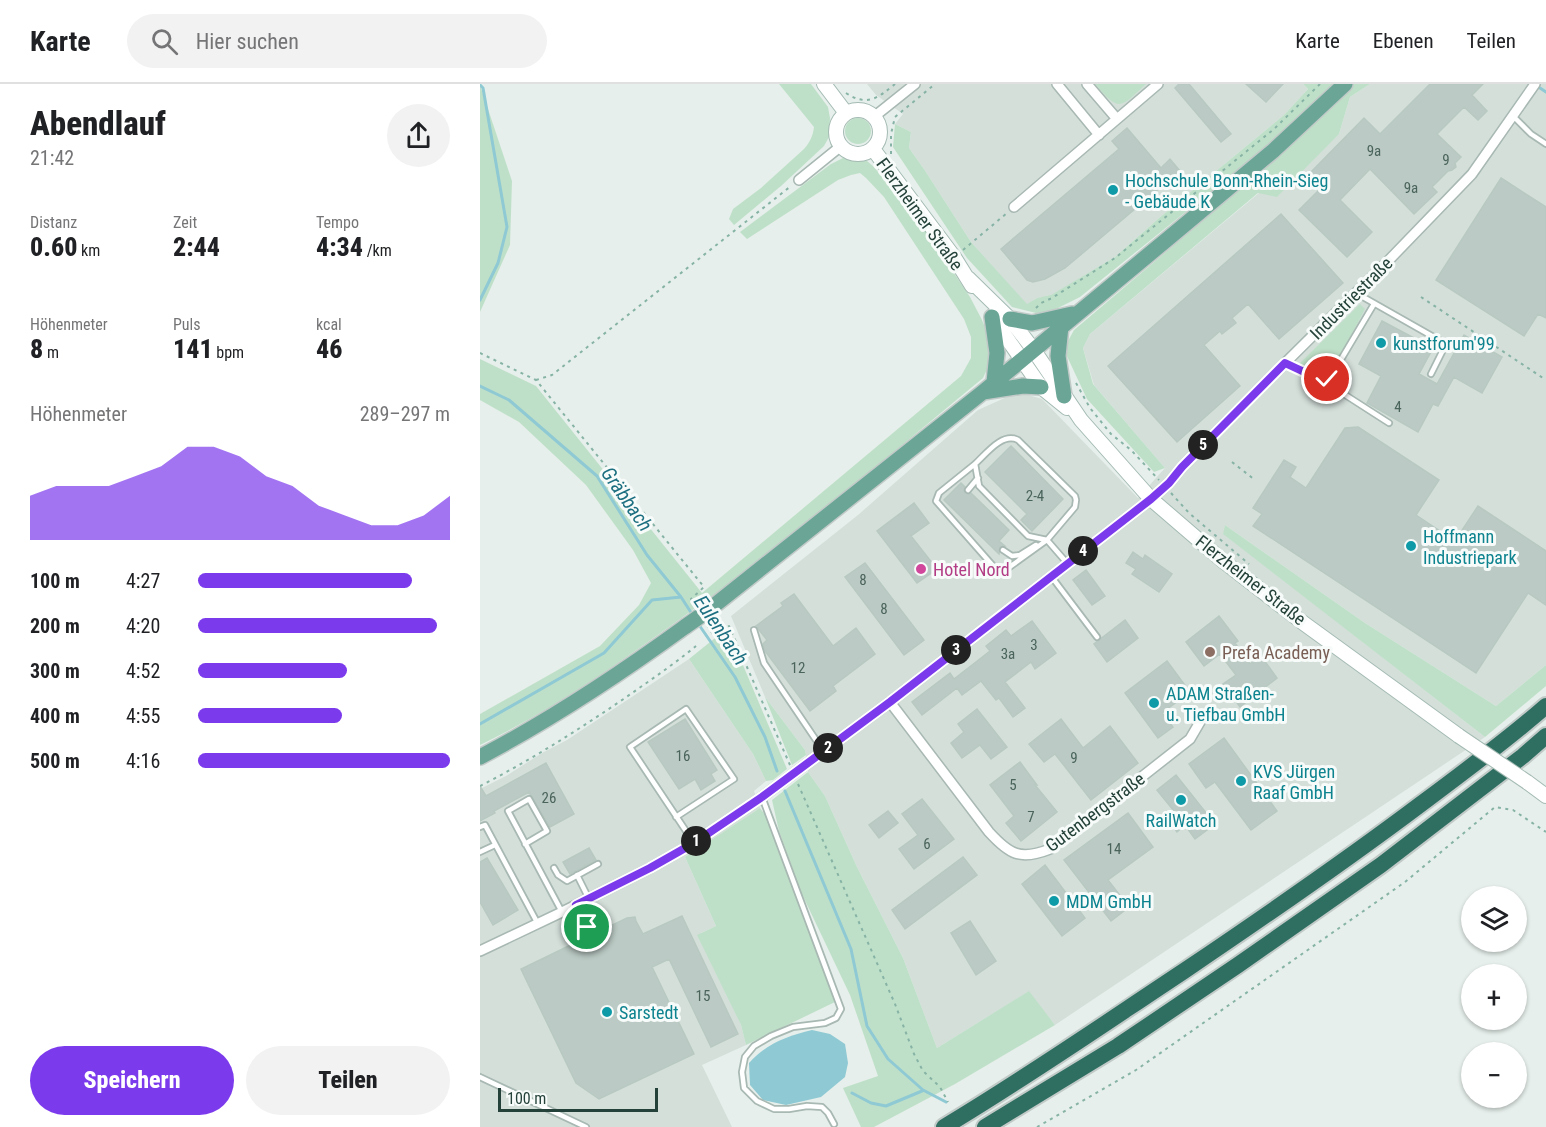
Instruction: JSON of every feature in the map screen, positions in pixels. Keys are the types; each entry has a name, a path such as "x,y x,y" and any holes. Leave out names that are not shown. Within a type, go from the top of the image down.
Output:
{"highway":[{"path":"944,1127 1113,1018 1348,858 1494,750 1546,706"},
{"path":"985,1127 1118,1046 1238,965 1381,864 1546,736"}],"main road":[{"path":"824,84 846,113"},
{"path":"480,757 569,706 703,615 988,387 1273,151 1345,84"},
{"path":"841,146 837,140 837,124 846,113 861,109 875,116"},
{"name":"Flerzheimer Straße","path":"841,146 846,151 860,154 873,149 878,144 881,129 875,116"},
{"name":"Flerzheimer Straße","path":"873,149 968,278 992,317 1064,396 1081,420 1151,499 1232,568 1302,622 1546,796"},
{"name":"Flerzheimer Straße","path":"968,278 1010,319 1041,387 1081,420"},
{"path":"1010,319 1032,323 1078,312"},
{"path":"988,387 997,353 992,317"},
{"path":"1061,326 1058,356 1064,396"},
{"path":"988,387 1041,387"}],"street":[{"path":"875,116 915,84"},
{"path":"1057,84 1099,135"},
{"path":"1087,84 1117,119"},
{"path":"1014,207 1158,84"},
{"name":"Industriestraße","path":"480,951 650,868 694,843 762,797 890,702 1151,499 1472,174 1535,84"},
{"path":"799,180 841,146"},
{"name":"Gutenbergstraße","path":"890,702 988,832 1002,846 1024,855 1034,855 1050,849 1190,740 1204,715"}],"lane":[{"path":"1513,116 1531,134 1546,144"},
{"path":"1356,293 1446,344 1431,374"},
{"path":"1322,380 1333,375 1374,303"},
{"path":"1285,363 1322,380 1389,423"},
{"path":"1012,437 1018,440 1075,496 1075,507 1047,540 1004,571 1000,572 994,567 936,501 939,493 975,464 1004,438 1012,437"},
{"path":"975,464 979,486 1028,536 1047,540 1067,563"},
{"path":"968,489 978,478"},
{"path":"1003,550 1012,556 1020,555 1047,540"},
{"path":"1051,576 1097,637"},
{"path":"754,630 764,663 825,750"},
{"path":"676,817 734,779 686,709 630,747 676,817 694,843"},
{"path":"762,797 841,1009 836,1018 825,1023 793,1027 754,1046 745,1057 742,1072 744,1088 757,1101 774,1108 822,1107 834,1124"},
{"path":"525,844 547,831 529,799 508,811 525,844 562,912"},
{"path":"480,827 485,825 538,924"},
{"path":"480,852 495,845"},
{"path":"554,868 558,875 567,881 598,864"},
{"path":"577,875 589,898"},
{"path":"480,1077 586,1127"}],"path":[{"path":"842,89 853,97 872,100 894,84"},
{"path":"895,117 935,84"},
{"path":"1033,311 1041,303 1115,258 1274,129 1320,84"},
{"path":"536,380 552,375 799,180"},
{"path":"960,253 1014,207"},
{"path":"1421,297 1546,380"},
{"path":"480,353 536,380 704,587 691,599 714,636 729,626 895,1004 914,1054 923,1071 940,1086 948,1102"},
{"path":"1073,378 1090,408 1111,434 1131,450 1189,513 1250,565"},
{"path":"1232,462 1255,480"},
{"path":"480,786 542,753 594,720 696,646"},
{"path":"1037,1127 1136,1070 1405,882 1495,807 1513,810 1546,832"},
{"path":"576,905 587,927"}],"shaded area":[{"path":"867,84 1303,84 1308,89 1284,115 1115,257 1051,296 1037,298 1027,305 971,242 909,148 911,132 895,124 903,114 876,95"},
{"path":"1370,84 1546,84 1546,665 1496,706 1365,623 1225,525 1224,534 1485,737 1055,1025 1028,992 937,1048 903,958 857,867 825,796 808,772 805,750 765,697 731,616 858,515 978,410 1009,396 1025,394 1042,399 1138,498 1165,468 1094,385 1083,348 1090,334 1259,193 1339,134 1350,97"},
{"path":"689,659 753,754 766,781 754,791 760,808 685,857 716,926 701,933 741,1025 746,1045 702,1065 732,1127 480,1127 480,789 567,740"}],"green space":[{"path":"779,84 811,84 828,107 829,137 824,146 781,186 734,225 729,219 733,209 761,188 804,149 812,136 814,127"},
{"path":"1095,84 1146,84 1131,98 1120,104 1110,100"},
{"path":"1303,84 1333,84 1270,144 1080,297 1044,315 1012,307 967,258 893,147 895,124 911,132 909,148 971,242 1027,304 1037,298 1051,295 1115,257 1284,115 1308,89"},
{"path":"1354,84 1370,84 1350,97 1339,134 1277,197 1258,193 1090,334 1083,348 1093,384 1165,468 1154,472 1087,399 1065,352 1068,341 1074,330 1278,157"},
{"path":"480,85 512,181 510,245 480,312"},
{"path":"858,118 867,122 871,131 867,140 858,144 849,140 845,131 849,122"},
{"path":"843,158 867,161 874,167 930,237 970,297 989,336 992,349 989,365 983,378 805,525 724,587 577,690 505,733 480,745 480,714 600,646 639,605 651,583 633,550 586,485 519,422 480,400 480,359 536,386 702,593 961,376 971,358 971,337 964,319 884,197 860,173 838,180 747,239 740,232 831,164"},
{"path":"1360,304 1365,309 1330,376 1322,378 1298,365"},
{"path":"1225,525 1365,623 1496,706 1546,665 1546,686 1485,737 1223,534"},
{"path":"725,630 729,632 787,769 773,780 766,781 753,754 689,659"},
{"path":"765,697 805,750 806,755 792,765"},
{"path":"808,772 825,796 857,867 903,958 937,1048 1029,991 1055,1025 955,1084 874,1127 861,1127 843,1088 878,1076 850,995 801,892 779,831 772,800"},
{"path":"760,808 770,821 835,1002 746,1045 741,1025 697,935 716,926 685,857"}],"water":[{"path":"812,1030 830,1034 845,1044 848,1063 845,1077 821,1097 786,1105 763,1100 750,1085 749,1063 762,1051 778,1042"}],"building":[{"path":"1179,84 1189,84 1231,134 1221,142 1175,88"},
{"path":"1246,84 1283,84 1266,102"},
{"path":"1430,84 1483,84 1472,95 1487,111 1478,120 1464,107 1437,134 1461,157 1455,163 1456,167 1448,171 1432,187 1437,192 1414,214 1370,169 1340,200 1372,232 1347,257 1299,210 1324,185 1311,172 1364,118 1380,134"},
{"name":"Hochschule Bonn-Rhein-Sieg - Gebäude K","path":"1127,128 1161,168 1170,159 1180,171 1065,268 1045,279 1033,282 1027,280 1001,249 1119,149 1112,141"},
{"path":"1501,178 1546,207 1546,318 1538,314 1524,336 1436,280"},
{"path":"1281,214 1343,283 1279,339 1248,304 1232,318 1236,323 1222,334 1220,331 1204,345 1240,386 1177,442 1108,366"},
{"path":"1382,321 1433,348 1419,374 1437,384 1464,335 1502,357 1482,393 1454,377 1438,406 1433,404 1418,432 1367,403 1381,376 1359,364"},
{"name":"Hoffmann Industriepark","path":"1358,427 1439,480 1416,515 1455,541 1478,506 1546,551 1546,605 1528,593 1476,673 1253,526 1262,514 1253,508 1284,460 1296,467 1290,477 1306,488 1345,428"},
{"path":"1011,446 1063,499 1032,531 1021,520 1027,514 985,472"},
{"path":"961,483 965,487 965,493 971,493 1009,530 999,541 1005,546 1000,547 999,554 944,500"},
{"path":"914,503 929,523 911,536 937,569 917,583 877,531"},
{"path":"1133,552 1143,559 1145,555 1172,574 1159,592 1132,574 1136,569 1126,563"},
{"path":"865,563 924,640 904,655 845,577"},
{"path":"1086,570 1105,596 1092,605 1073,580"},
{"path":"794,594 833,646 856,628 875,654 833,686 836,691 810,711 765,651 763,644 767,640 756,626 783,606 781,603"},
{"path":"1219,616 1238,641 1235,643 1250,664 1261,656 1277,678 1240,707 1223,684 1236,675 1220,654 1204,666 1186,642"},
{"path":"1125,620 1138,638 1107,662 1094,644"},
{"path":"1032,621 1056,653 1035,669 1031,662 1005,682 1025,708 1013,717 999,698 996,700 981,681 962,695 957,688 922,715 912,702 950,673 954,679 990,651 986,646 1006,630 1011,636"},
{"name":"ADAM Straßen- u. Tiefbau GmbH","path":"1167,661 1190,692 1162,713 1173,727 1158,738 1125,693"},
{"path":"977,709 1007,747 991,759 980,745 962,758 951,743 964,732 958,724"},
{"path":"685,719 717,770 711,774 715,781 701,790 695,779 679,789 648,742"},
{"path":"1061,719 1083,748 1110,726 1138,763 1091,800 1055,754 1044,762 1029,744"},
{"name":"KVS Jürgen Raaf GmbH","path":"1224,738 1277,811 1251,830 1215,782 1206,788 1189,764"},
{"path":"1020,762 1057,812 1021,841 1006,823 1014,816 990,785"},
{"path":"546,763 574,814 550,827 529,792 480,821 480,786 486,796"},
{"name":"RailWatch","path":"1176,775 1215,824 1195,839 1185,825 1177,832 1166,817 1174,811 1157,790"},
{"path":"922,799 954,839 914,869 899,849 918,835 902,814"},
{"path":"888,811 898,823 879,838 869,825"},
{"path":"1128,813 1153,847 1108,880 1129,907 1111,921 1064,860"},
{"path":"589,848 596,860 570,874 563,862"},
{"path":"963,857 977,875 905,929 892,910"},
{"path":"487,858 518,910 493,925 480,902 480,862"},
{"name":"MDM GmbH","path":"1045,865 1085,918 1062,936 1022,884"},
{"name":"Sarstedt","path":"682,916 738,1034 711,1047 669,959 652,967 694,1054 599,1099 576,1083 521,969 581,940 578,932 595,923 598,932 627,918 635,917 643,934"},
{"path":"970,921 996,961 976,975 951,933"}],"waterway":[{"name":"Gräbbach","path":"480,85 483,88 507,227 498,263 480,300"},
{"path":"1540,88 1546,92"},
{"name":"Gräbbach","path":"480,386 509,400 597,476 647,555 692,614"},
{"name":"Eulenbach","path":"480,724 604,653 652,600 681,597"},
{"name":"Eulenbach","path":"697,622 735,677 765,737 777,771"},
{"name":"Eulenbach","path":"785,791 851,949 867,1026 888,1059 923,1090 946,1102"},
{"path":"852,1093 871,1103 886,1106 922,1091"}],"place":[{"name":"Hochschule Bonn-Rhein-Sieg - Gebäude K","path":"1113,190"},
{"name":"kunstforum'99","path":"1381,343"},
{"name":"Hoffmann Industriepark","path":"1411,546"},
{"name":"Hotel Nord","path":"921,569"},
{"name":"Prefa Academy","path":"1210,652"},
{"name":"ADAM Straßen- u. Tiefbau GmbH","path":"1154,703"},
{"name":"KVS Jürgen Raaf GmbH","path":"1241,781"},
{"name":"RailWatch","path":"1181,800"},
{"name":"MDM GmbH","path":"1054,901"},
{"name":"Sarstedt","path":"607,1012"}],"route":[{"path":"587,927 576,905 694,843 762,797 890,702 1151,499 1285,363 1322,380 1327,379"}]}
